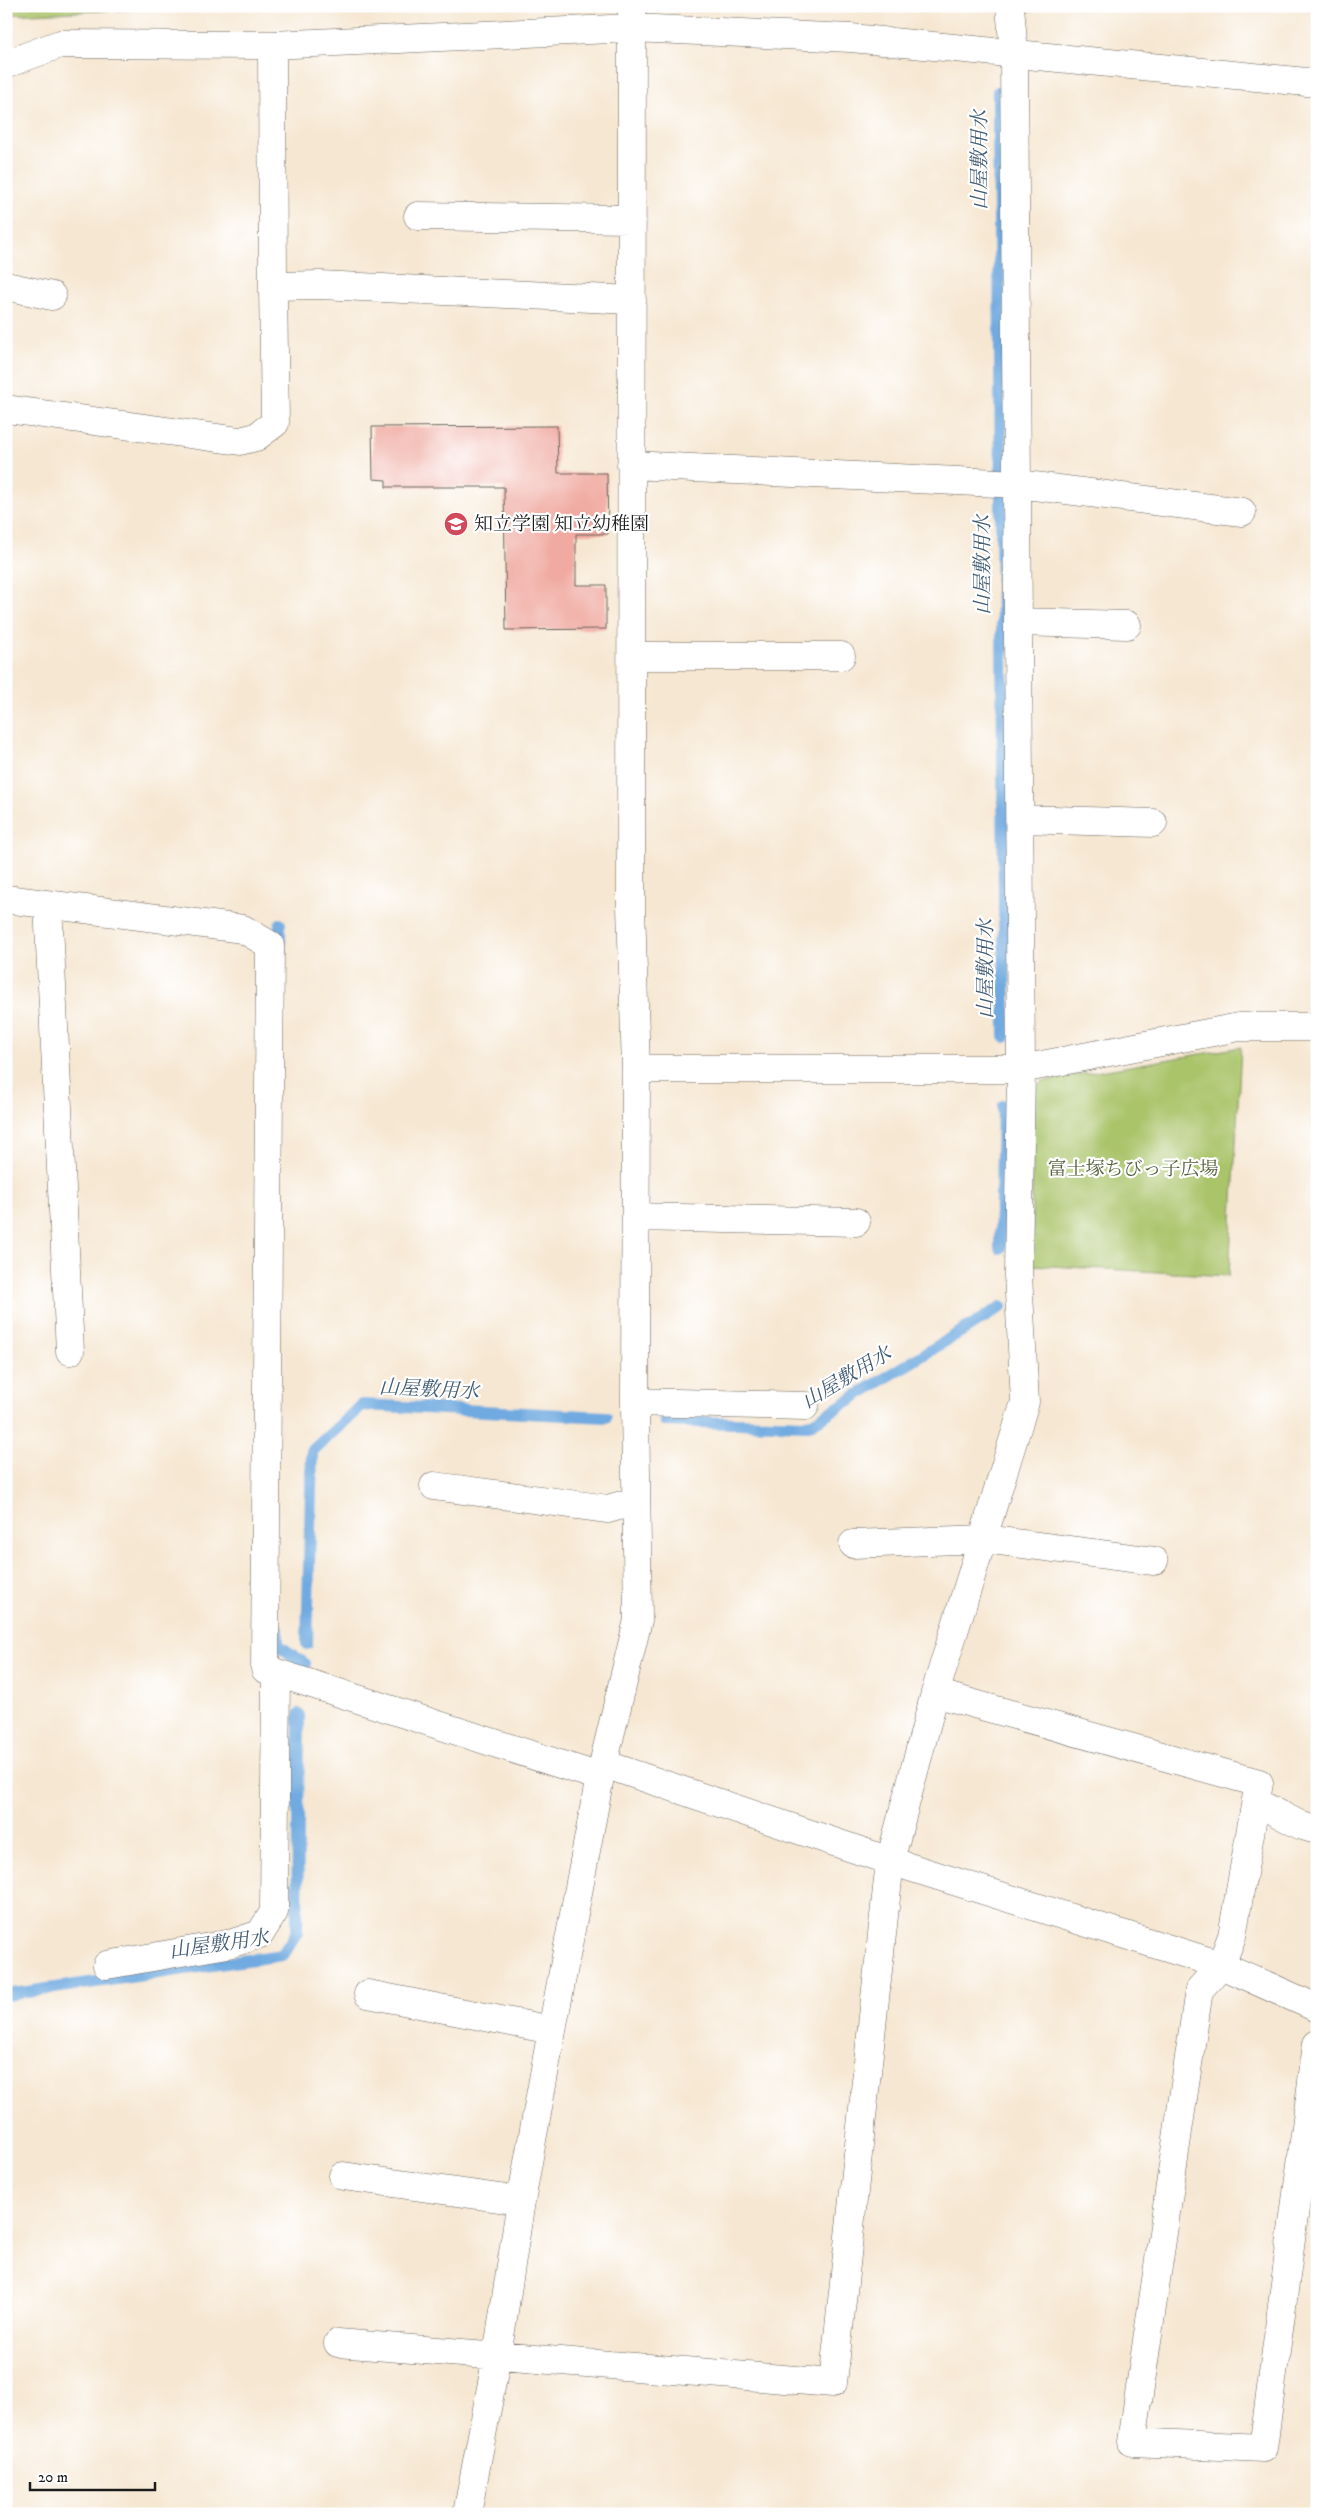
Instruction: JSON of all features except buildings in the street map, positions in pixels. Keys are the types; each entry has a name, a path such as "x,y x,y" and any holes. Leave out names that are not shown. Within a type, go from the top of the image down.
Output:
{"street":[{"path":"338,2343 833,2382 890,1861 935,1693 1025,1402 1018,1275 1022,1069 1014,54 1010,6"},
{"path":"467,2514 497,2356 520,2201 552,2030 602,1770 638,1620 635,1402 636,1069 631,906 632,17"},
{"path":"6,64 60,44 272,45 632,17 1317,83"},
{"path":"6,410 240,441 256,437 275,423 272,45"},
{"path":"418,216 631,219"},
{"path":"273,286 320,285 632,300"},
{"path":"6,286 52,296"},
{"path":"631,465 1018,484 1242,512"},
{"path":"1018,622 1127,625"},
{"path":"632,656 841,656"},
{"path":"1020,819 1153,822"},
{"path":"6,899 244,929 270,945 265,1669 602,1770 1221,1965 1317,2008"},
{"path":"48,904 70,1351"},
{"path":"636,1069 1022,1069 1239,1027 1317,1027"},
{"path":"636,1217 856,1222"},
{"path":"635,1402 806,1406"},
{"path":"434,1486 608,1509 636,1501"},
{"path":"853,1544 984,1539 1154,1561"},
{"path":"107,1965 233,1943 260,1934 274,1912 276,1673"},
{"path":"935,1693 1259,1783 1232,1936 1221,1965 1199,1990 1132,2442 1263,2448 1317,2044"},
{"path":"1256,1802 1302,1826 1317,1830"},
{"path":"368,1994 552,2030"},
{"path":"343,2176 520,2201"}],"green space":[{"path":"6,6 215,6 6,15"},
{"name":"富士塚ちびっ子広場","path":"1241,1047 1229,1276 1032,1265 1032,1097 1042,1081"}],"waterway":[{"name":"山屋敷用水","path":"998,92 1005,1037"},
{"path":"280,924 280,953"},
{"name":"山屋敷用水","path":"1000,1248 1003,1106"},
{"name":"山屋敷用水","path":"665,1421 809,1425 1001,1307"},
{"name":"山屋敷用水","path":"307,1644 312,1451 362,1405 606,1417"},
{"path":"278,1630 278,1645 305,1664"},
{"name":"山屋敷用水","path":"6,1995 282,1955 297,1932 299,1714"}],"place":[{"name":"知立学園 知立幼稚園","path":"456,524"}]}
